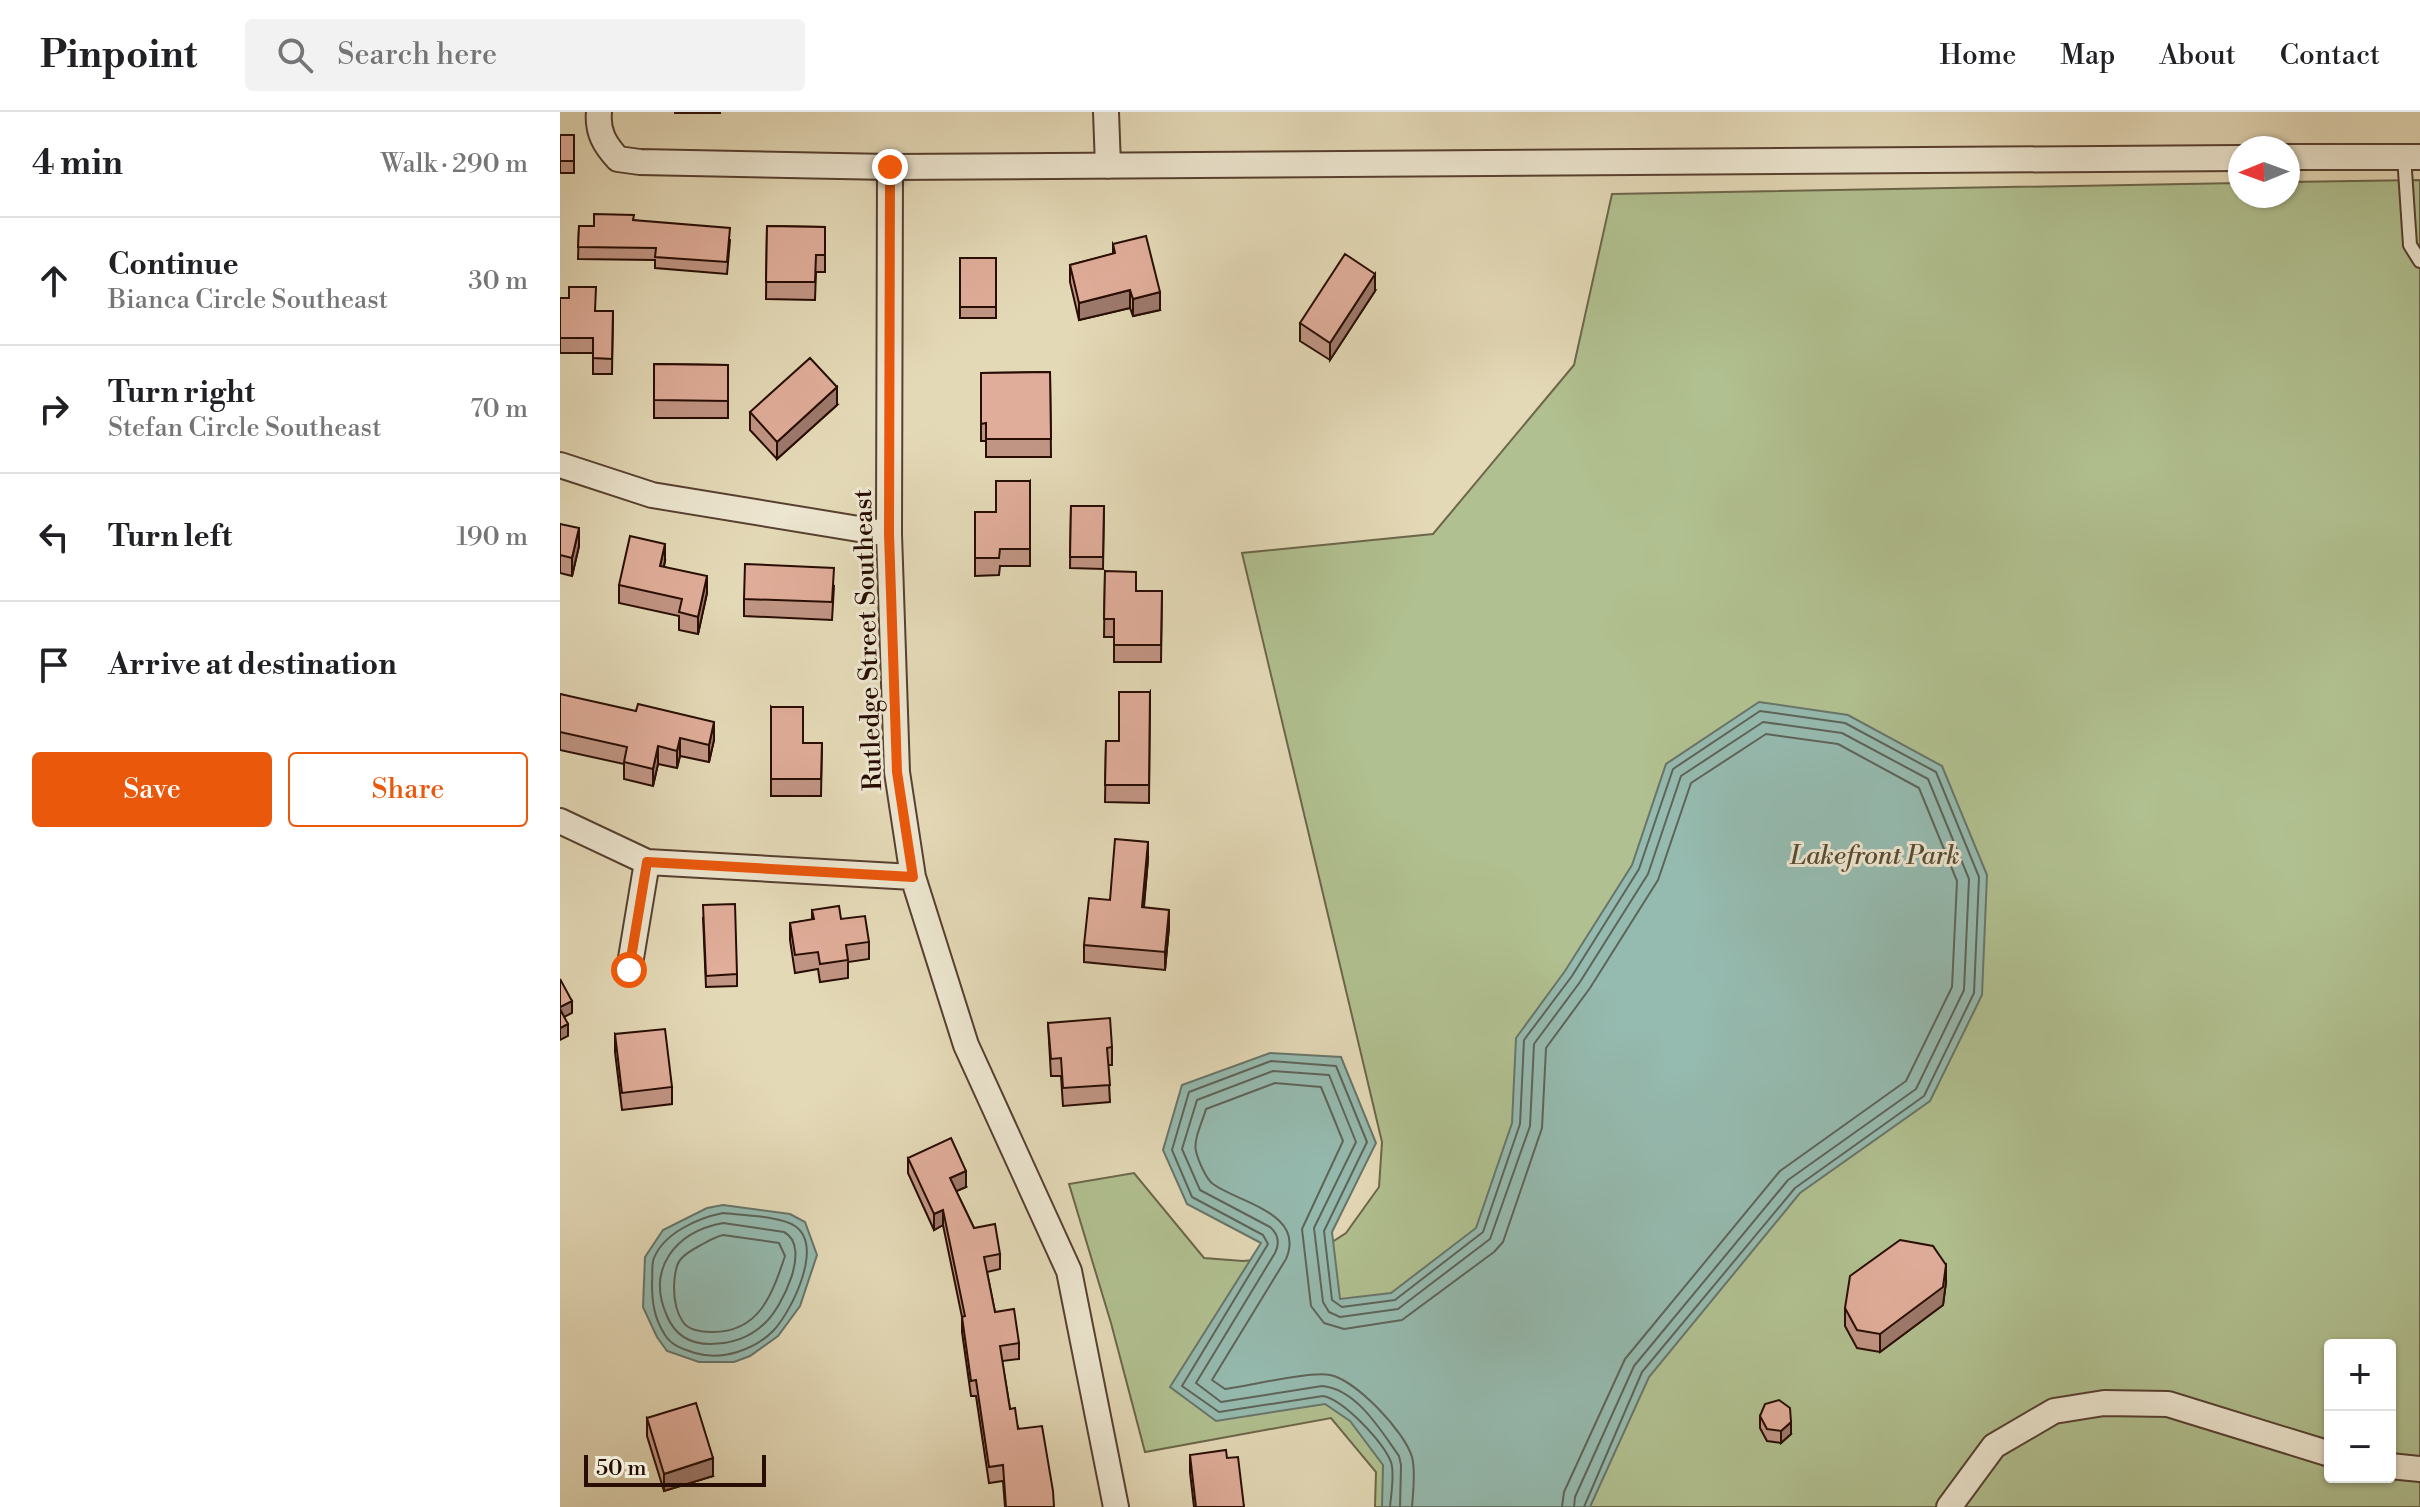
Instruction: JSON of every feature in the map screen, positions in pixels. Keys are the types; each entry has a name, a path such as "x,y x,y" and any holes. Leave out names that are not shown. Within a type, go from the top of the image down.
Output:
{"street":[{"path":"1106,112 1108,166"},
{"path":"598,118 605,145 618,159 890,167 2228,158"},
{"path":"2300,157 2412,156"},
{"name":"Rutledge Street Southeast","path":"890,167 889,534 897,772 913,877 966,1045 1069,1271 1116,1507"},
{"path":"560,465 652,495 889,534"},
{"path":"560,821 647,862 913,877"},
{"path":"629,970 647,862"},
{"path":"1949,1507 1994,1446 2054,1411 2104,1403 2168,1404 2324,1452"},
{"path":"2396,1467 2420,1469"}],"lane":[{"path":"2412,156 2410,245 2420,261"}],"green space":[{"name":"Lakefront Park","path":"2420,180 2420,1507 1375,1507 1376,1472 1331,1418 1145,1452 1111,1323 1069,1184 1134,1173 1204,1258 1243,1261 1312,1255 1346,1233 1379,1187 1382,1142 1242,553 1433,534 1574,365 1612,194 2228,183 2228,208 2300,208 2300,182"}],"water":[{"path":"1759,702 1848,715 1942,766 1987,875 1982,995 1930,1101 1800,1193 1649,1377 1590,1507 1382,1507 1383,1465 1350,1421 1325,1404 1216,1421 1170,1387 1261,1243 1187,1204 1163,1150 1182,1085 1270,1053 1341,1057 1376,1143 1332,1232 1340,1299 1391,1293 1476,1228 1512,1123 1516,1038 1565,971 1632,865 1666,764"},
{"path":"723,1205 790,1214 805,1222 817,1255 800,1306 778,1336 750,1356 734,1362 699,1362 667,1351 657,1337 643,1307 645,1257 663,1230 707,1208"}],"building":[{"path":"560,135 574,135 574,161 560,161"},
{"path":"594,214 634,215 633,220 730,228 727,262 655,257 656,248 578,247 579,226 594,226"},
{"path":"767,226 825,227 825,255 816,255 815,282 766,282"},
{"path":"1146,236 1160,292 1133,299 1130,290 1079,303 1070,265 1115,253 1113,244"},
{"path":"1345,254 1375,274 1330,343 1300,323"},
{"path":"960,258 996,258 996,307 960,307"},
{"path":"569,287 596,287 595,311 613,311 612,359 593,358 593,338 560,338 560,298 569,298"},
{"path":"810,358 837,387 777,442 750,412"},
{"path":"654,364 728,365 728,401 654,400"},
{"path":"1050,372 1051,439 986,439 986,423 981,424 981,373"},
{"path":"996,481 1030,481 1030,549 1000,549 999,558 975,558 975,512 996,512"},
{"path":"1071,506 1104,506 1103,557 1070,557"},
{"path":"560,524 579,528 572,558 560,555"},
{"path":"630,536 665,544 660,566 707,576 698,617 679,612 682,599 619,585"},
{"path":"745,564 834,568 832,602 744,599"},
{"path":"1105,571 1136,572 1136,591 1162,591 1161,645 1114,645 1114,619 1104,619"},
{"path":"1119,692 1150,692 1149,785 1105,785 1106,741 1119,741"},
{"path":"560,694 636,711 638,704 714,722 709,745 680,738 677,751 658,746 653,769 624,762 627,747 560,732"},
{"path":"771,707 803,707 803,743 822,743 821,779 771,779"},
{"path":"1115,839 1148,842 1142,907 1169,910 1165,952 1084,945 1089,898 1110,900"},
{"path":"735,904 737,974 706,976 703,905"},
{"path":"839,906 841,919 865,916 869,942 846,945 848,960 820,964 818,952 795,955 790,923 814,919 812,910"},
{"path":"560,979 572,1001 560,1007"},
{"path":"560,1009 568,1024 560,1028"},
{"path":"1110,1018 1112,1047 1107,1048 1110,1085 1063,1088 1061,1058 1051,1059 1048,1023"},
{"path":"665,1029 672,1087 622,1093 615,1034"},
{"path":"951,1138 966,1171 950,1178 974,1228 995,1224 1000,1254 984,1257 995,1312 1014,1309 1019,1343 1000,1346 1010,1409 1015,1408 1018,1429 1042,1426 1054,1507 1006,1507 1003,1465 989,1467 976,1380 971,1381 962,1317 965,1316 943,1210 934,1214 908,1158"},
{"path":"1900,1240 1933,1246 1946,1265 1943,1287 1880,1334 1857,1330 1845,1308 1850,1276"},
{"path":"1779,1400 1790,1408 1791,1422 1781,1431 1767,1429 1760,1416 1765,1404"},
{"path":"696,1403 713,1458 664,1474 647,1418"},
{"path":"1226,1450 1227,1458 1238,1457 1244,1507 1196,1507 1190,1455"}],"route":[{"path":"629,970 647,862 913,877 897,772 889,534 890,167"}]}
